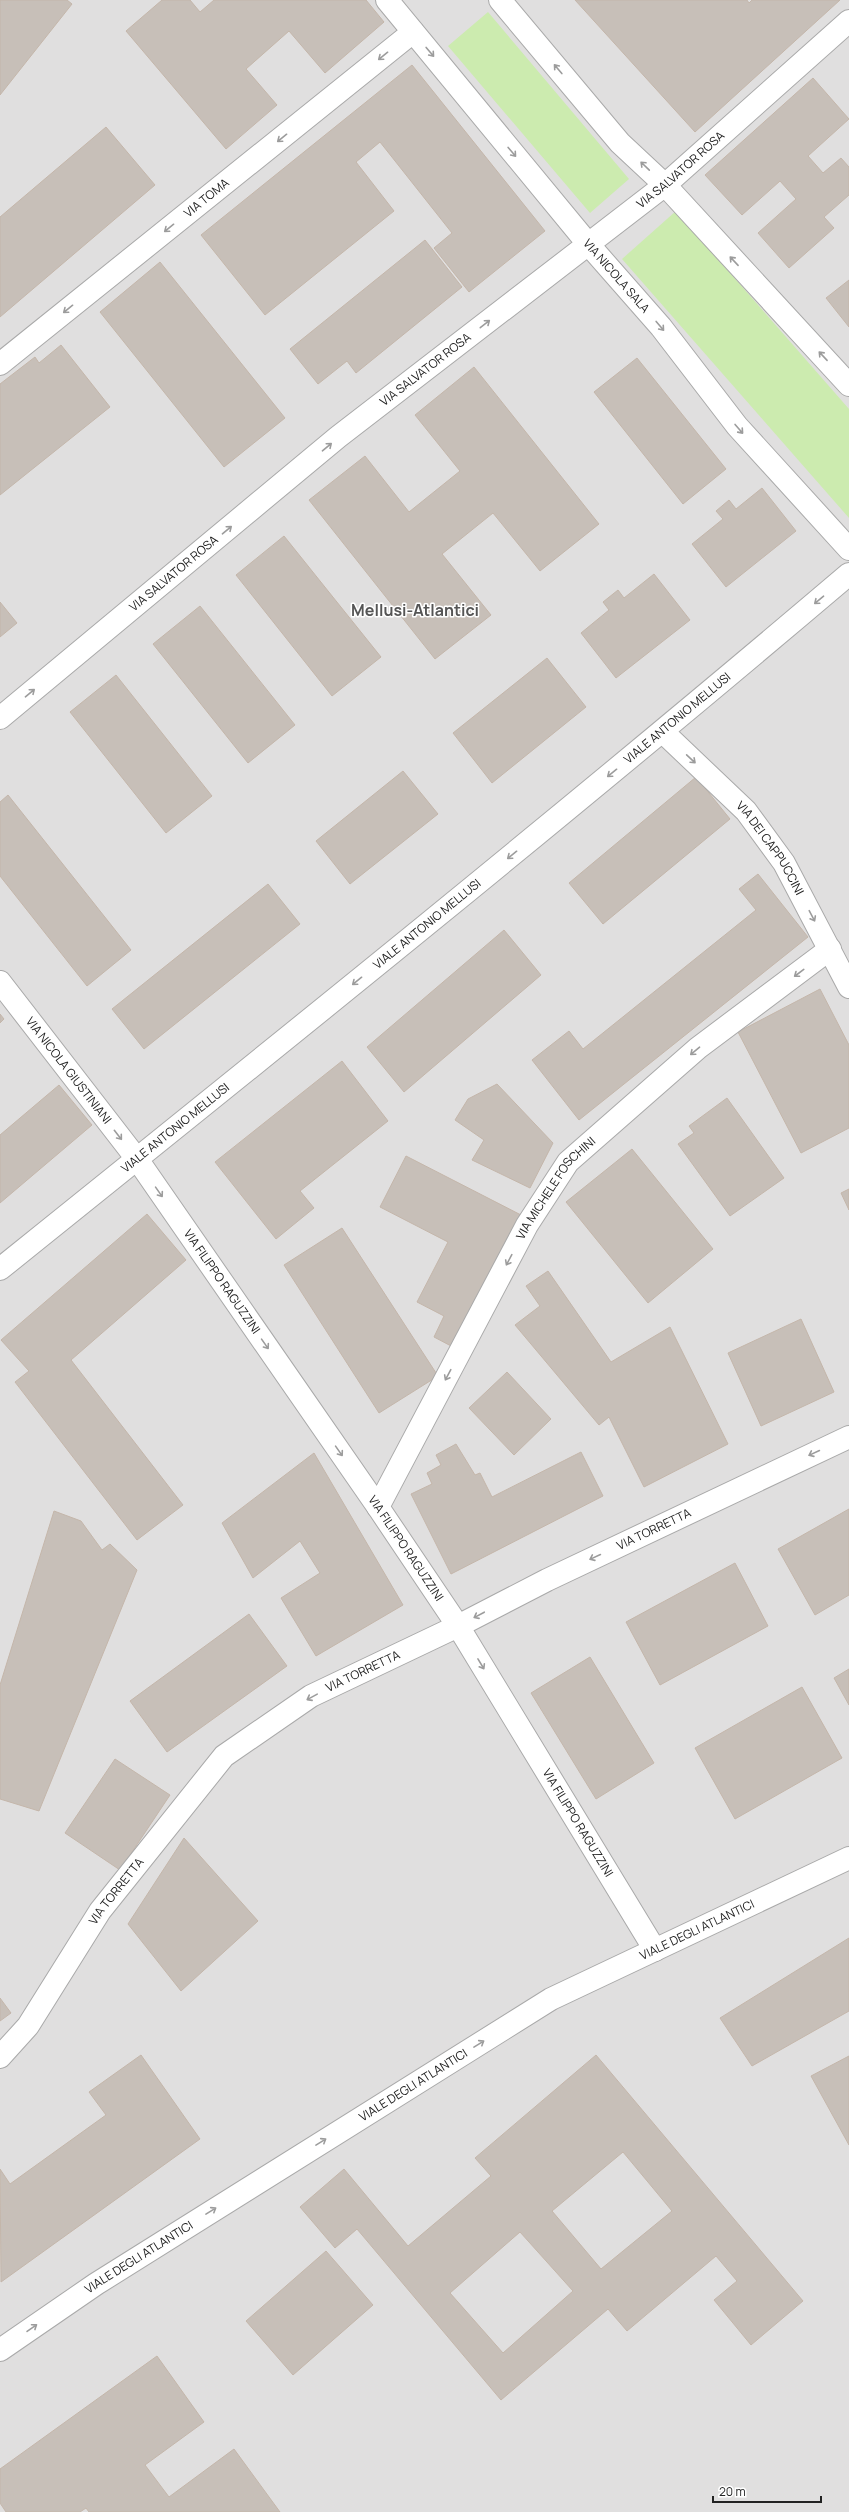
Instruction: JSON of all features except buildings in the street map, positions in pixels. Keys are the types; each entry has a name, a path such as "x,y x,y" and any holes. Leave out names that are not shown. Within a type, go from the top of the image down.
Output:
{"street":[{"name":"VIA NICOLA SALA","path":"387,0 589,245 661,327 737,426 849,549"},
{"path":"500,0 620,143 664,185 849,385"},
{"name":"VIA SALVATOR ROSA","path":"0,718 338,438 589,245 664,185 849,21"},
{"name":"VIA TOMA","path":"0,364 413,32"},
{"name":"VIALE ANTONIO MELLUSI","path":"0,1269 137,1160 663,732 849,574"},
{"name":"VIA DEI CAPPUCCINI","path":"663,732 746,811 784,863 848,984"},
{"name":"VIA MICHELE FOSCHINI","path":"378,1507 527,1226 568,1162 698,1048 830,949"},
{"name":"VIA NICOLA GIUSTINIANI","path":"0,982 137,1160"},
{"name":"VIA FILIPPO RAGUZZINI","path":"137,1160 378,1507 458,1626 655,1950"},
{"name":"VIA TORRETTA","path":"0,2057 28,2026 100,1912 224,1756 311,1696 458,1626 547,1580 849,1437"},
{"name":"VIALE DEGLI ATLANTICI","path":"0,2350 96,2284 551,1999 849,1858"}],"shaded area":[{"path":"0,0 849,0 849,2512 0,2512"}],"green space":[{"path":"488,12 629,179 590,213 448,46"},
{"path":"676,211 849,409 849,518 622,259"}],"district":[{"name":"Mellusi-Atlantici","path":"415,610"}]}
